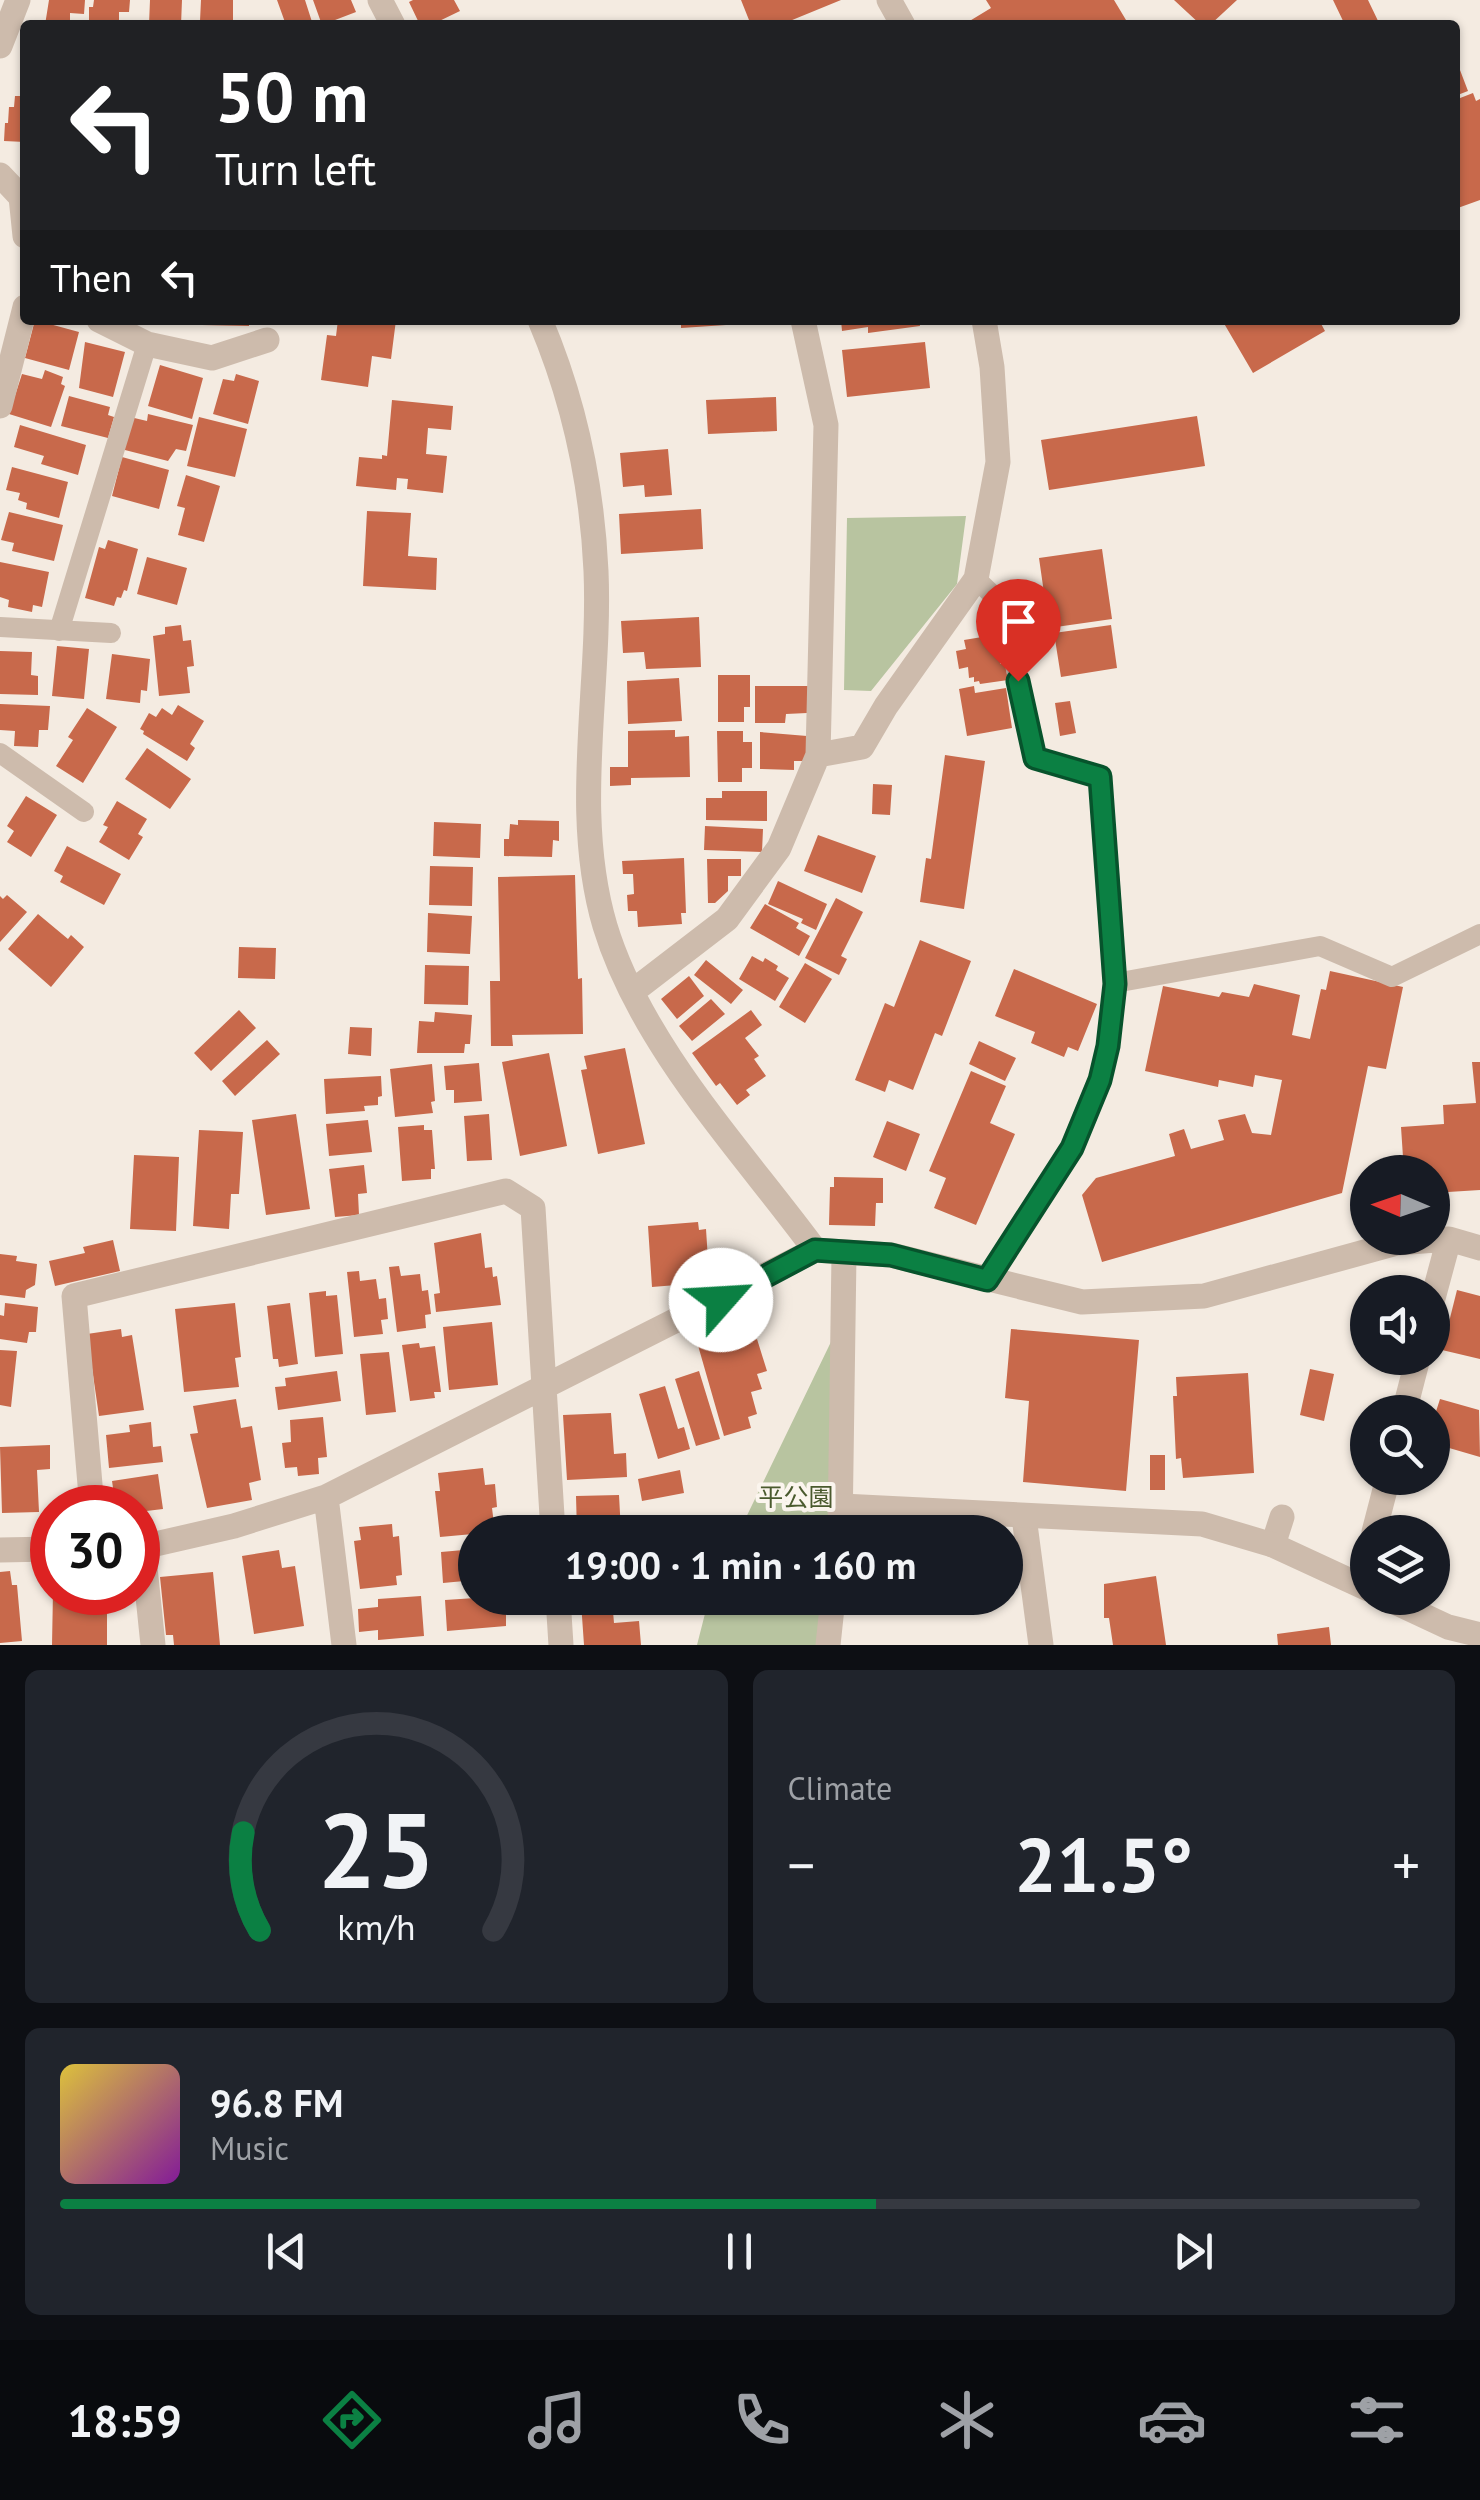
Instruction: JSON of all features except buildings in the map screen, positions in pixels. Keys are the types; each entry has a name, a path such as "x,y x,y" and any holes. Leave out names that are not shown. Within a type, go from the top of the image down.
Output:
{"street":[{"path":"0,46 18,0"},
{"path":"0,175 20,196"},
{"path":"0,406 20,325"},
{"path":"109,325 147,344 212,358 267,340"},
{"path":"542,325 559,364 573,414 589,495 596,573 589,829 605,925 632,992 664,1050 815,1250"},
{"path":"632,992 727,919 779,848 818,756 826,425 804,325"},
{"path":"818,756 862,747 886,706 976,579 998,462 992,367 985,325"},
{"path":"90,1485 74,1296 506,1191 533,1208 552,1515"},
{"path":"1450,1239 1480,1248"},
{"path":"160,1543 234,1526 326,1497 815,1250 891,1255 1082,1302 1204,1296 1351,1255"},
{"path":"841,1515 844,1254"},
{"path":"326,1497 344,1645"},
{"path":"842,1506 1202,1524 1273,1545 1350,1581"},
{"path":"1024,1517 1042,1645"},
{"path":"1273,1545 1282,1517"},
{"path":"0,1550 30,1549"},
{"path":"149,1615 153,1645"},
{"path":"559,1615 561,1645"},
{"path":"828,1645 831,1615"},
{"path":"1422,1615 1480,1635"}],"lane":[{"path":"60,631 147,344"},
{"path":"976,579 1002,604 1035,758 1100,777 1115,984 1100,1080 1072,1148 987,1280"},
{"path":"0,627 111,633"},
{"path":"0,753 84,812"},
{"path":"1115,984 1320,946 1392,977 1480,934"}],"green space":[{"path":"966,516 957,584 871,691 844,690 847,518"},
{"name":"平公園","path":"843,1317 831,1515 747,1515"},
{"path":"705,1615 822,1615 819,1645 697,1645"}],"route":[{"path":"721,1300 815,1250 891,1255 987,1280 1072,1148 1100,1080 1115,984 1100,777 1035,758 1018,681"}]}
